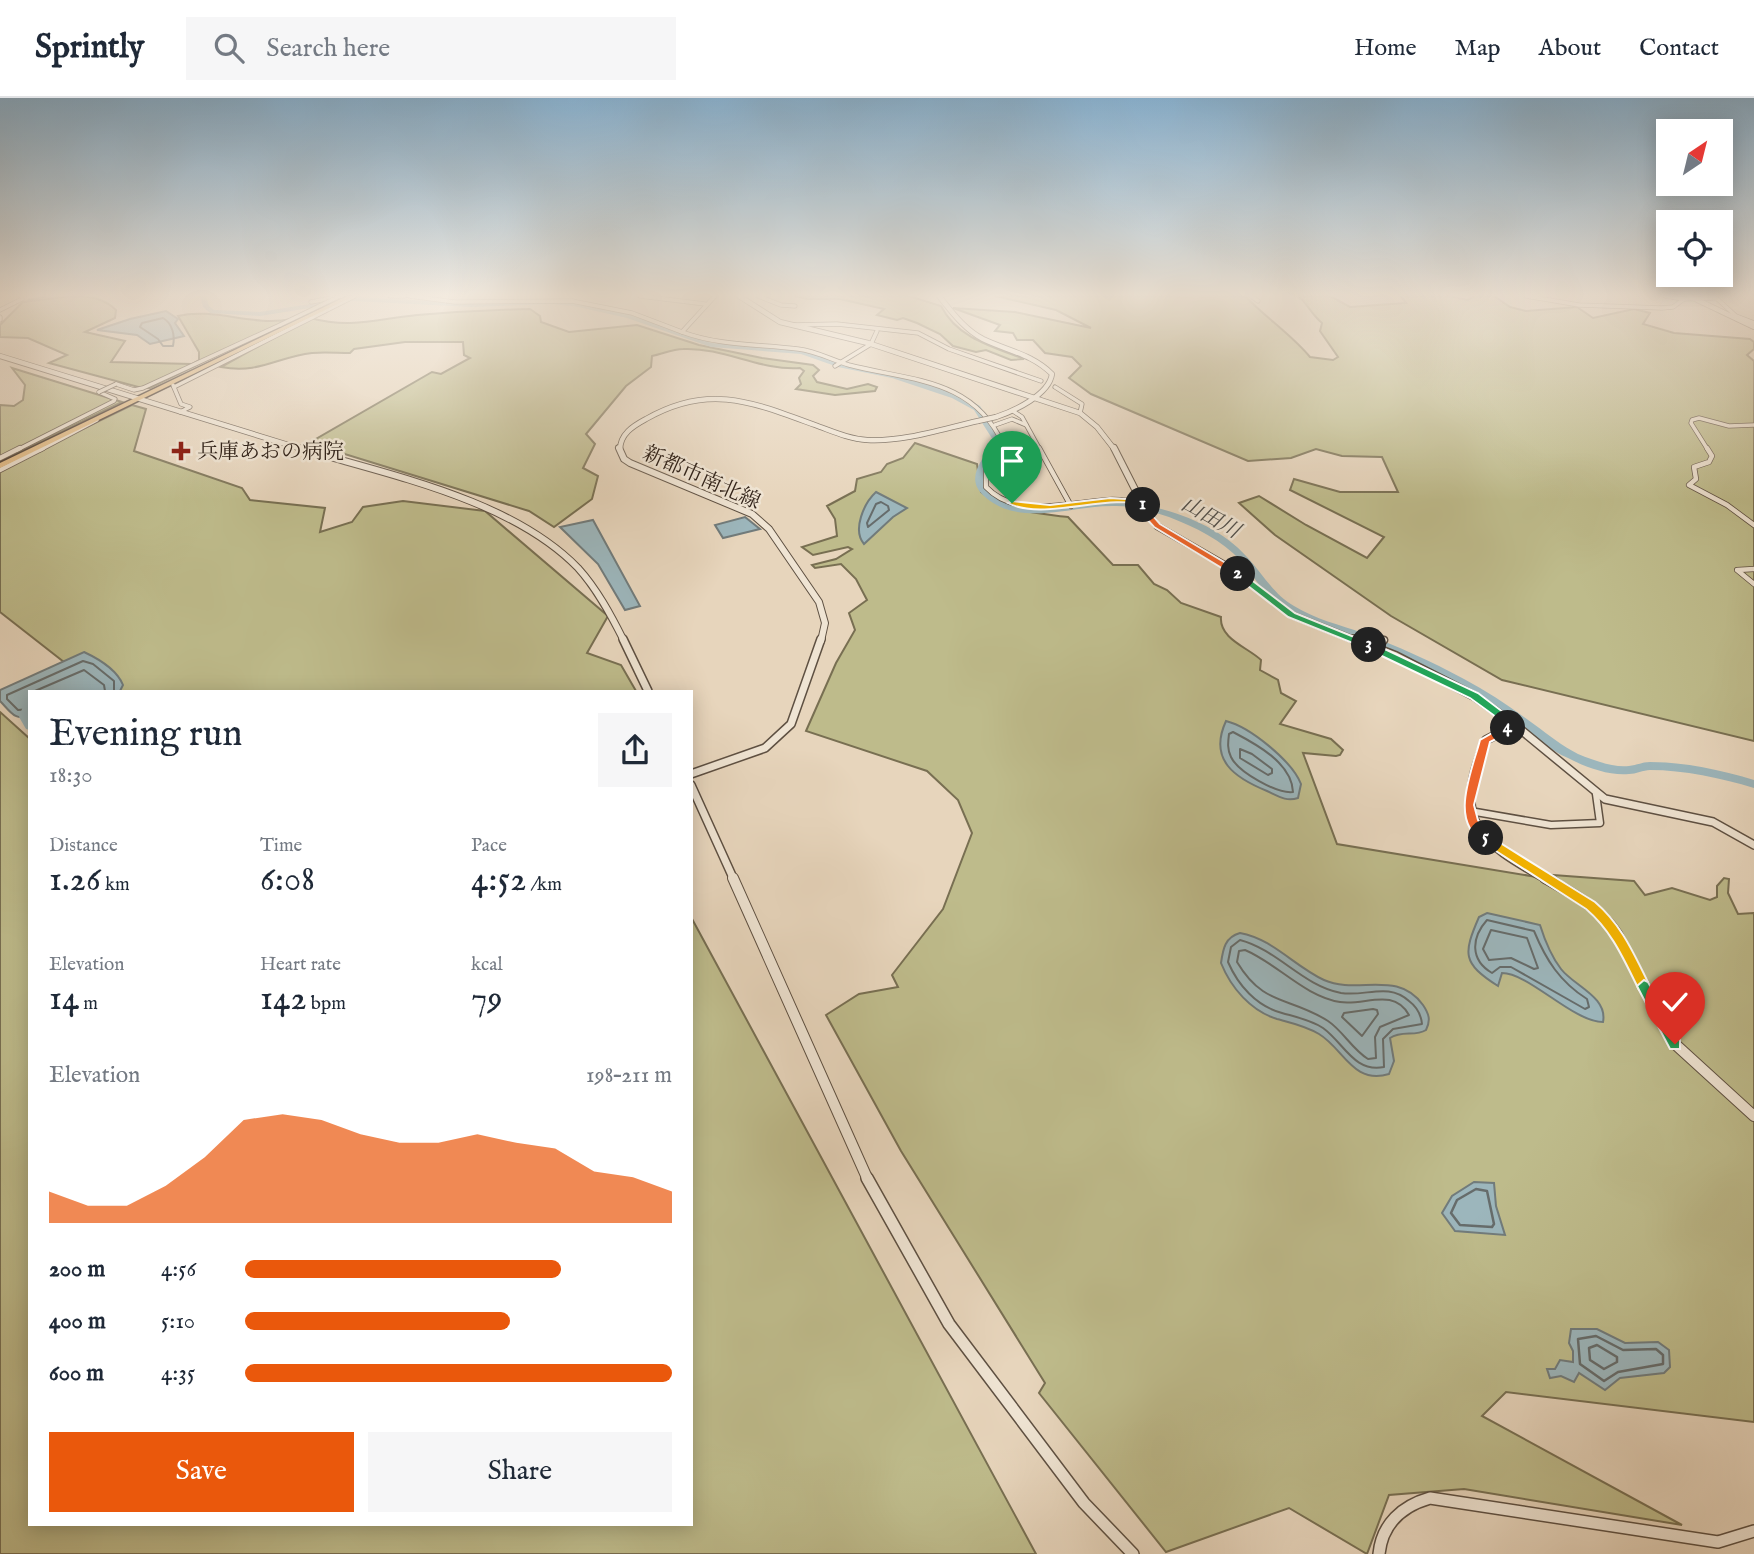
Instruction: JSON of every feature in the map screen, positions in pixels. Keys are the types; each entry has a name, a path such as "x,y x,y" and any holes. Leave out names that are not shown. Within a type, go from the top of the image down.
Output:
{"highway":[{"path":"197,368 204,364"},
{"path":"0,464 108,414 205,364"},
{"path":"0,464 210,364"}],"street":[{"path":"26,364 459,497 527,527 572,560 596,587 618,623 648,690"},
{"path":"0,464 114,401 115,399 99,392 116,384 140,389 195,364"},
{"path":"180,412 190,407 181,404 173,386 214,364"},
{"path":"850,364 906,376 955,392 982,408 995,425 1003,444 985,468 984,482 991,491 1012,503 1050,507 1110,500 1144,507"},
{"path":"932,364 1080,413 1094,424 1113,448 1157,526 1230,568 1292,615 1377,649 1474,696 1515,725 1596,794 1625,805 1713,822 1754,845"},
{"path":"992,364 1041,381"},
{"path":"1034,397 1051,381 1052,374 1042,364"},
{"path":"1055,387 1082,404 1080,413"},
{"name":"新都市南北線","path":"693,773 755,753 775,742 786,730 794,717 823,634 823,612 819,602 762,521 741,508 630,464 624,459 619,448 625,434 670,405 709,396 739,400 850,437 869,440 890,439 996,417 1013,411 1034,397"},
{"path":"1013,411 1022,416 1071,506"},
{"path":"1754,425 1729,426 1699,418 1692,420 1691,423 1712,456 1709,462 1694,467 1696,479 1689,485 1727,505 1754,525"},
{"path":"995,425 1012,419 1026,425"},
{"path":"1754,569 1737,570 1754,584"},
{"path":"1377,649 1384,640"},
{"path":"1515,725 1486,740 1476,769 1468,805 1480,832 1494,846 1591,905 1606,918 1675,1044 1754,1116"},
{"path":"693,789 871,1186 942,1313 1084,1503 1133,1554"},
{"path":"1470,811 1532,822 1585,826 1600,823 1596,794"},
{"path":"1379,1554 1379,1543 1406,1506 1430,1498 1718,1542 1754,1531"}],"shaded area":[{"path":"53,364 199,364 150,388"},
{"path":"227,364 268,364 235,369 221,367"},
{"path":"459,364 651,364 651,367 626,386 586,434 595,444 583,468 598,476 592,499 554,527 529,511 309,443 432,372 441,374"},
{"path":"762,364 813,365 819,370 813,376 817,382 847,389 868,384 877,387 875,391 835,395 796,389 801,384 799,378 804,371 800,368"},
{"path":"1079,364 1754,364 1754,741 1502,680 1391,616 1275,535 1239,503 1259,496 1367,558 1384,537 1290,490 1294,479 1340,492 1398,492 1382,457 1342,456 1316,449 1291,458 1248,461 1091,394 1069,378 1081,366"},
{"path":"12,368 122,402 0,461 0,405 14,406 23,400 25,385"},
{"path":"132,405 146,409 134,451 242,488 250,500 325,508 320,532 352,522 363,507 403,501 485,511 608,616 587,653 621,665 635,690 100,690 0,612 0,469"},
{"path":"915,443 977,464 981,492 991,499 1022,510 1068,517 1113,565 1138,565 1154,584 1167,590 1181,603 1221,617 1222,625 1230,637 1261,660 1260,670 1278,680 1281,693 1296,701 1280,724 1331,739 1343,750 1336,756 1303,753 1337,844 1561,881 1553,875 1634,881 1645,895 1672,888 1710,900 1717,897 1717,886 1724,878 1729,879 1728,893 1738,914 1754,913 1754,1422 1506,1392 1482,1416 1682,1525 1464,1489 1389,1495 1367,1554 1289,1508 1166,1552 1039,1393 1045,1383 901,1151 826,1015 859,994 898,987 892,975 943,909 972,833 958,800 927,771 806,731 836,663 855,630 849,613 867,600 856,579 841,564 815,568 812,565 836,559 852,549 848,547 813,555 802,547 837,536 835,519 827,506 855,491 857,479 881,472 887,464 903,458"},
{"path":"0,712 28,737 28,1526 693,1526 693,921 1036,1554 0,1554"}],"water":[{"path":"876,492 907,508 864,544 859,524 867,503"},
{"path":"745,517 760,529 723,538 715,525"},
{"path":"593,520 640,606 625,610 598,564 560,527"},
{"path":"84,652 112,670 123,685 120,690 28,690 28,716 25,717 13,714 0,701 0,690"},
{"path":"1226,721 1247,730 1289,765 1301,784 1298,798 1282,798 1255,786 1228,766 1220,747"},
{"path":"1487,913 1540,925 1554,959 1567,975 1595,999 1603,1013 1603,1022 1578,1014 1513,975 1502,973 1498,986 1478,971 1472,964 1468,949 1479,917"},
{"path":"1240,933 1263,941 1324,980 1350,985 1389,985 1413,994 1428,1014 1426,1030 1390,1038 1394,1061 1389,1074 1377,1076 1358,1070 1319,1034 1268,1015 1250,1004 1236,990 1221,963 1228,941"},
{"path":"1474,1182 1494,1183 1496,1206 1505,1235 1455,1231 1442,1213 1452,1196"},
{"path":"1571,1329 1597,1329 1625,1343 1658,1342 1669,1350 1670,1367 1664,1373 1620,1378 1605,1390 1579,1373 1574,1382 1561,1376 1550,1378 1547,1369 1555,1369 1560,1360 1573,1362 1573,1351 1569,1343"}],"waterway":[{"name":"山田川","path":"838,364 894,376 955,396 977,408 997,440 982,466 978,480 987,494 1000,503 1030,511 1117,503 1171,515 1200,527 1227,544 1243,558 1270,592 1290,608 1393,649 1461,681 1559,749 1575,757 1616,769 1630,770 1644,766 1676,768 1716,774 1754,784"},
{"path":"28,707 25,717 28,722"}],"place":[{"name":"兵庫あおの病院","path":"181,451"}],"route":[{"path":"1012,503 1050,507 1110,500 1142,502 1157,526 1230,568 1292,615 1427,671 1474,696 1515,725 1494,734 1486,740 1482,749 1468,805 1473,821 1494,846 1591,905 1606,918 1629,954 1664,1028 1675,1044"}]}
